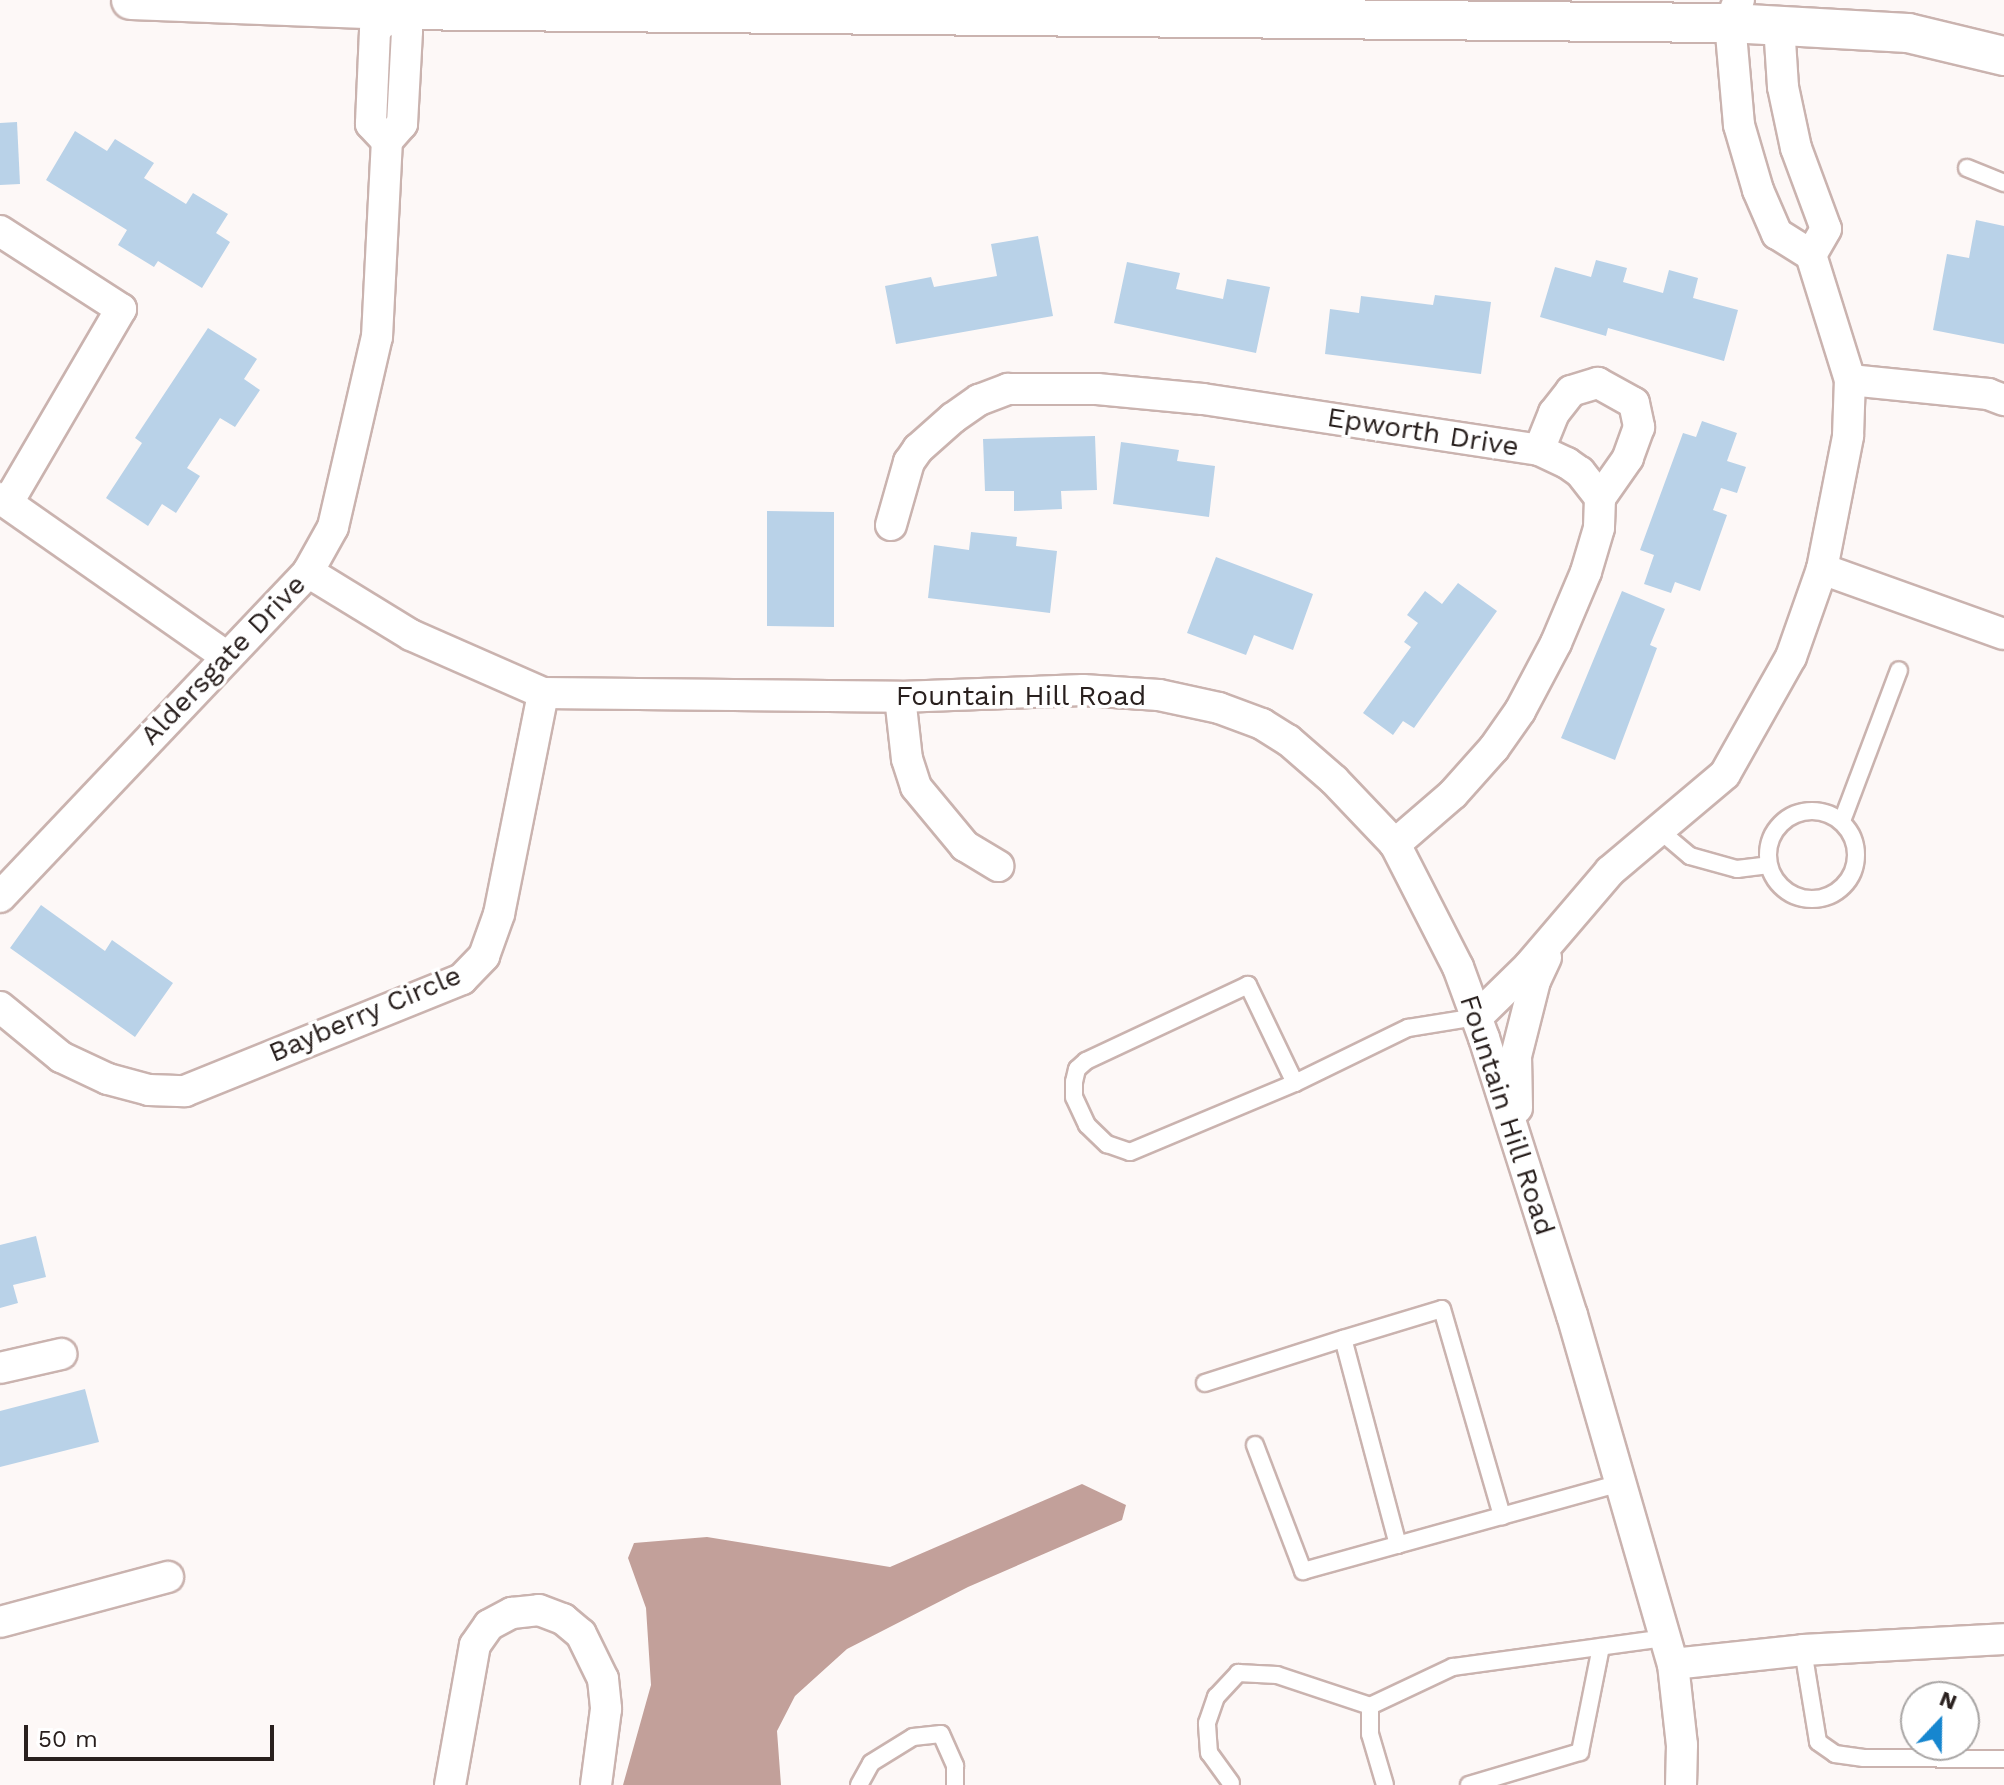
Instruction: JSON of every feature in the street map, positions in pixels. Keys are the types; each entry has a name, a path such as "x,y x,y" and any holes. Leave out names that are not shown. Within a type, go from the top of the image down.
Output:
{"street":[{"path":"131,0 392,10 1735,12 1779,25 1908,33 2004,56"},
{"name":"Aldersgate Drive","path":"0,897 308,572 333,527 377,337 387,141 402,124 407,31 392,10"},
{"path":"1477,1017 1557,934 1610,871 1725,774 1791,657 1822,569 1848,436 1850,380 1811,255 1777,234 1758,190 1742,134 1735,12"},
{"path":"1779,25 1783,87 1792,126 1826,229 1811,255"},
{"path":"1742,134 1792,126"},
{"path":"0,231 121,309 5,499 227,657"},
{"path":"1850,380 1988,394 2004,400"},
{"path":"1395,844 1453,794 1494,748 1520,711 1556,643 1586,572 1599,528 1600,498 1628,458 1639,427 1634,403 1598,383 1571,391 1554,413 1539,450"},
{"name":"Epworth Drive","path":"891,525 909,462 918,449 979,400 1008,389 1097,389 1203,399 1539,450 1580,472 1600,498"},
{"path":"1822,569 2004,634"},
{"name":"Fountain Hill Road","path":"308,572 411,635 543,693 900,697 1083,690 1159,695 1219,708 1262,724 1288,740 1334,780 1395,844 1458,967 1477,1017 1621,1483 1669,1651 1682,1745 1681,1785"},
{"name":"Bayberry Circle","path":"0,1007 61,1057 108,1079 149,1090 185,1091 462,979 484,956 499,914 543,693"},
{"path":"900,697 907,759 916,787 965,846 998,866"},
{"path":"1517,1142 1516,1056 1535,981 1557,934"},
{"path":"0,1368 61,1354"},
{"path":"0,1622 168,1577"},
{"path":"450,1785 475,1645 489,1625 512,1613 539,1610 563,1619 581,1634 603,1679 606,1709 596,1785"},
{"path":"1669,1651 1803,1650 2004,1639"}],"lane":[{"path":"1967,168 2004,183"},
{"path":"1842,821 1899,670"},
{"path":"1817,810 1842,821 1856,847 1857,862 1852,876 1829,896 1799,897 1775,879 1769,865 1771,837 1789,817 1817,810"},
{"path":"1658,829 1690,856 1737,869 1769,865"},
{"path":"1295,1083 1248,985 1086,1061 1077,1069 1074,1097 1087,1125 1107,1144 1130,1152 1295,1083 1408,1028 1477,1017"},
{"path":"1205,1383 1442,1309 1502,1516"},
{"path":"1343,1339 1398,1545"},
{"path":"1255,1445 1303,1571 1621,1483"},
{"path":"1231,1783 1209,1753 1207,1723 1216,1697 1238,1673 1277,1675 1370,1706 1453,1667 1601,1647 1669,1651"},
{"path":"1469,1785 1580,1752 1601,1647"},
{"path":"1803,1650 1818,1742 1835,1754 1864,1758 2004,1759"},
{"path":"1370,1706 1370,1734 1385,1785"},
{"path":"859,1785 871,1763 913,1737 941,1734 955,1766 955,1785"}],"shaded area":[{"path":"1082,1484 1126,1505 1122,1520 968,1587 847,1649 795,1696 777,1731 781,1785 623,1785 651,1685 646,1608 628,1558 634,1543 707,1537 890,1567"}],"building":[{"path":"17,122 20,184 0,185 0,123"},
{"path":"75,131 107,151 115,139 154,163 144,178 186,204 193,193 228,214 216,233 230,242 202,288 158,261 154,267 118,245 127,230 46,180"},
{"path":"1976,220 2004,226 2004,344 1933,330 1947,254 1969,258"},
{"path":"1038,236 1053,316 896,344 885,286 931,277 934,287 997,276 991,244"},
{"path":"1596,260 1627,268 1623,282 1663,293 1669,270 1698,278 1693,298 1738,310 1724,361 1608,328 1606,336 1540,317 1555,267 1591,277"},
{"path":"1127,262 1180,273 1176,289 1223,299 1227,279 1270,287 1256,353 1114,323"},
{"path":"1435,295 1491,302 1481,374 1325,354 1330,309 1359,313 1361,296 1433,305"},
{"path":"208,328 257,359 244,379 260,390 235,427 220,418 187,468 200,476 176,513 162,504 148,526 106,498 142,443 135,438"},
{"path":"1702,421 1737,433 1727,461 1746,467 1737,493 1721,488 1713,510 1727,515 1700,591 1675,582 1671,593 1644,584 1654,555 1640,550 1683,433 1696,437"},
{"path":"1095,436 1097,490 1061,491 1062,509 1014,511 1014,491 985,491 983,439"},
{"path":"1121,442 1179,450 1177,461 1215,466 1209,517 1113,504"},
{"path":"767,511 834,512 834,627 767,626"},
{"path":"971,532 1017,537 1016,546 1057,551 1050,613 928,598 934,545 969,550"},
{"path":"1216,557 1313,594 1293,650 1254,635 1246,655 1187,633"},
{"path":"1458,583 1497,611 1414,728 1403,721 1393,735 1363,713 1411,647 1404,642 1418,623 1407,615 1425,591 1442,604"},
{"path":"1622,591 1665,609 1650,645 1657,648 1615,760 1561,738"},
{"path":"41,905 105,951 112,940 173,983 135,1037 10,948"},
{"path":"36,1236 46,1277 13,1285 18,1303 0,1308 0,1245"},
{"path":"85,1389 99,1442 0,1467 0,1411"}]}
